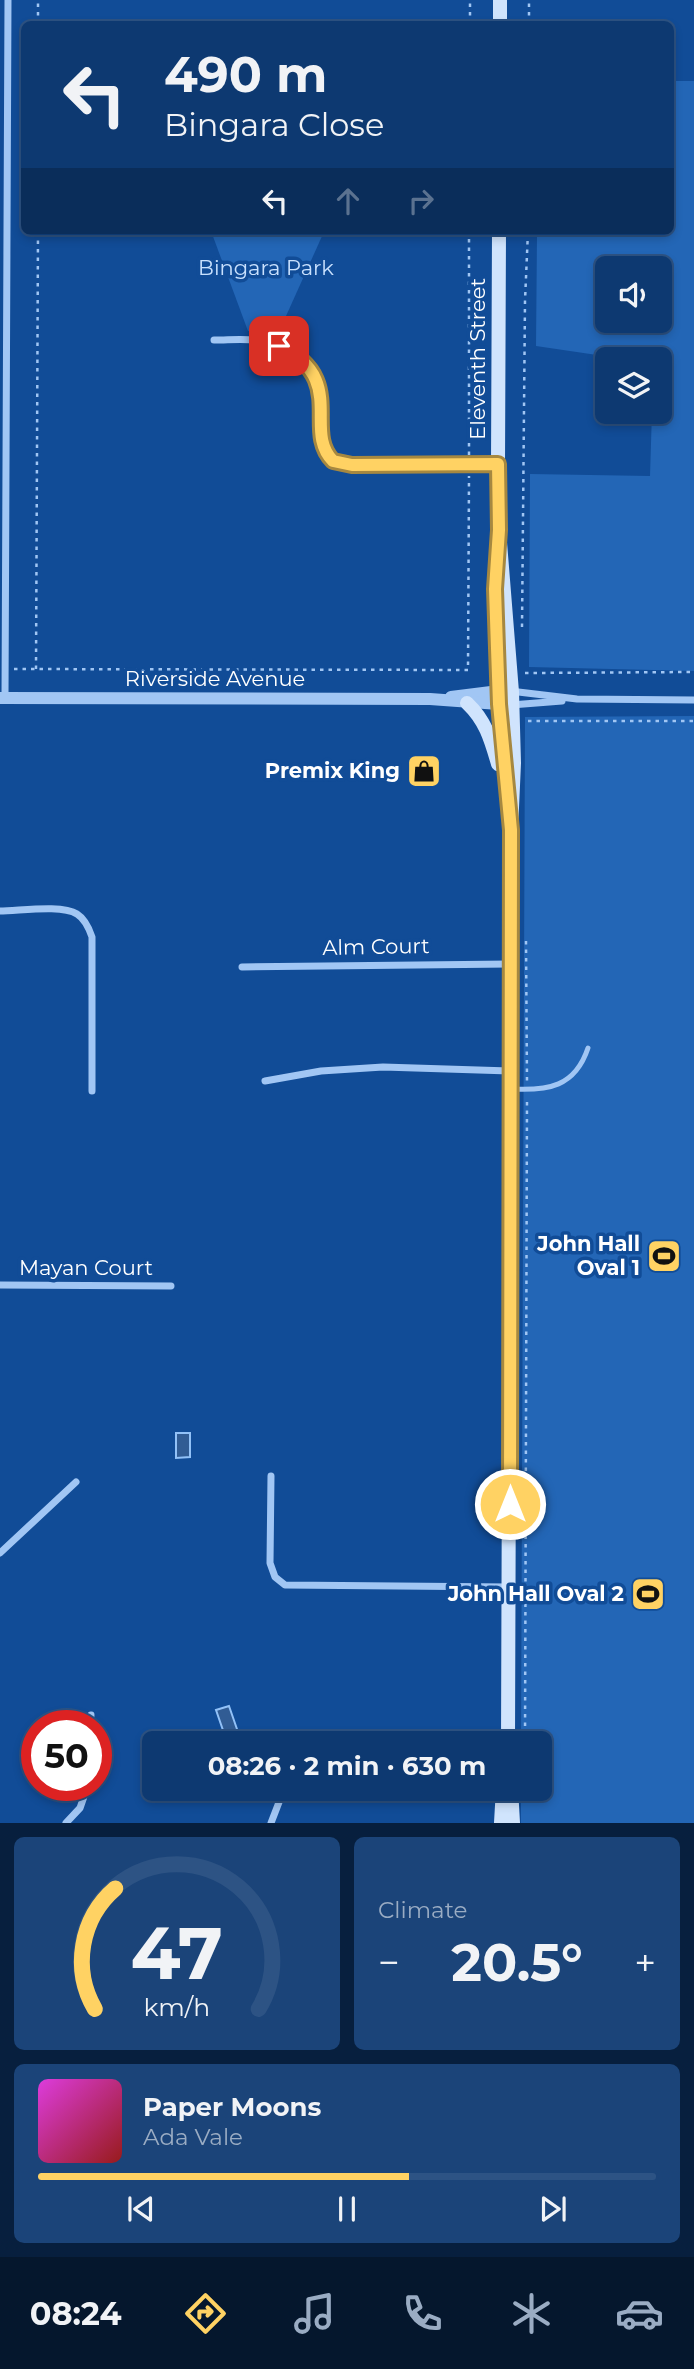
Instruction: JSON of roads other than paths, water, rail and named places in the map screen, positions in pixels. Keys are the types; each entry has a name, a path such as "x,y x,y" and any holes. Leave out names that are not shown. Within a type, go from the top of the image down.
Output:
{"main road":[{"path":"500,0 500,21"},
{"name":"Eleventh Street","path":"499,235 499,530 512,698 514,763 511,830 508,1731"},
{"name":"Eleventh Street","path":"511,830 508,796 512,698"},
{"path":"467,703 483,719 488,729 508,796"},
{"path":"501,1823 502,1801"},
{"path":"512,1801 513,1823"}],"street":[{"path":"3,698 8,0"},
{"path":"214,340 265,341 291,351 300,358 316,380 320,392 323,448 333,461 352,465 498,464"},
{"name":"Riverside Avenue","path":"3,698 694,700"},
{"name":"Riverside Avenue","path":"430,699 467,703 512,698 577,699"},
{"path":"0,912 69,911 83,919 89,928 92,937 92,1091"},
{"name":"Alm Court","path":"242,967 511,964"},
{"path":"265,1081 321,1071 383,1067 510,1071"},
{"name":"Mayan Court","path":"0,1285 171,1286"},
{"path":"271,1476 270,1563 275,1577 285,1585 510,1587"},
{"path":"0,1553 76,1482"},
{"path":"66,1823 80,1808 82,1801"},
{"path":"271,1823 279,1801"}],"lane":[{"path":"511,1089 555,1086 566,1080 584,1062 588,1048"}],"place":[{"name":"Premix King","path":"424,771"},
{"name":"John Hall Oval 1","path":"664,1256"},
{"name":"John Hall Oval 2","path":"648,1594"}],"park label":[{"name":"Bingara Park","path":"266,268"}]}
